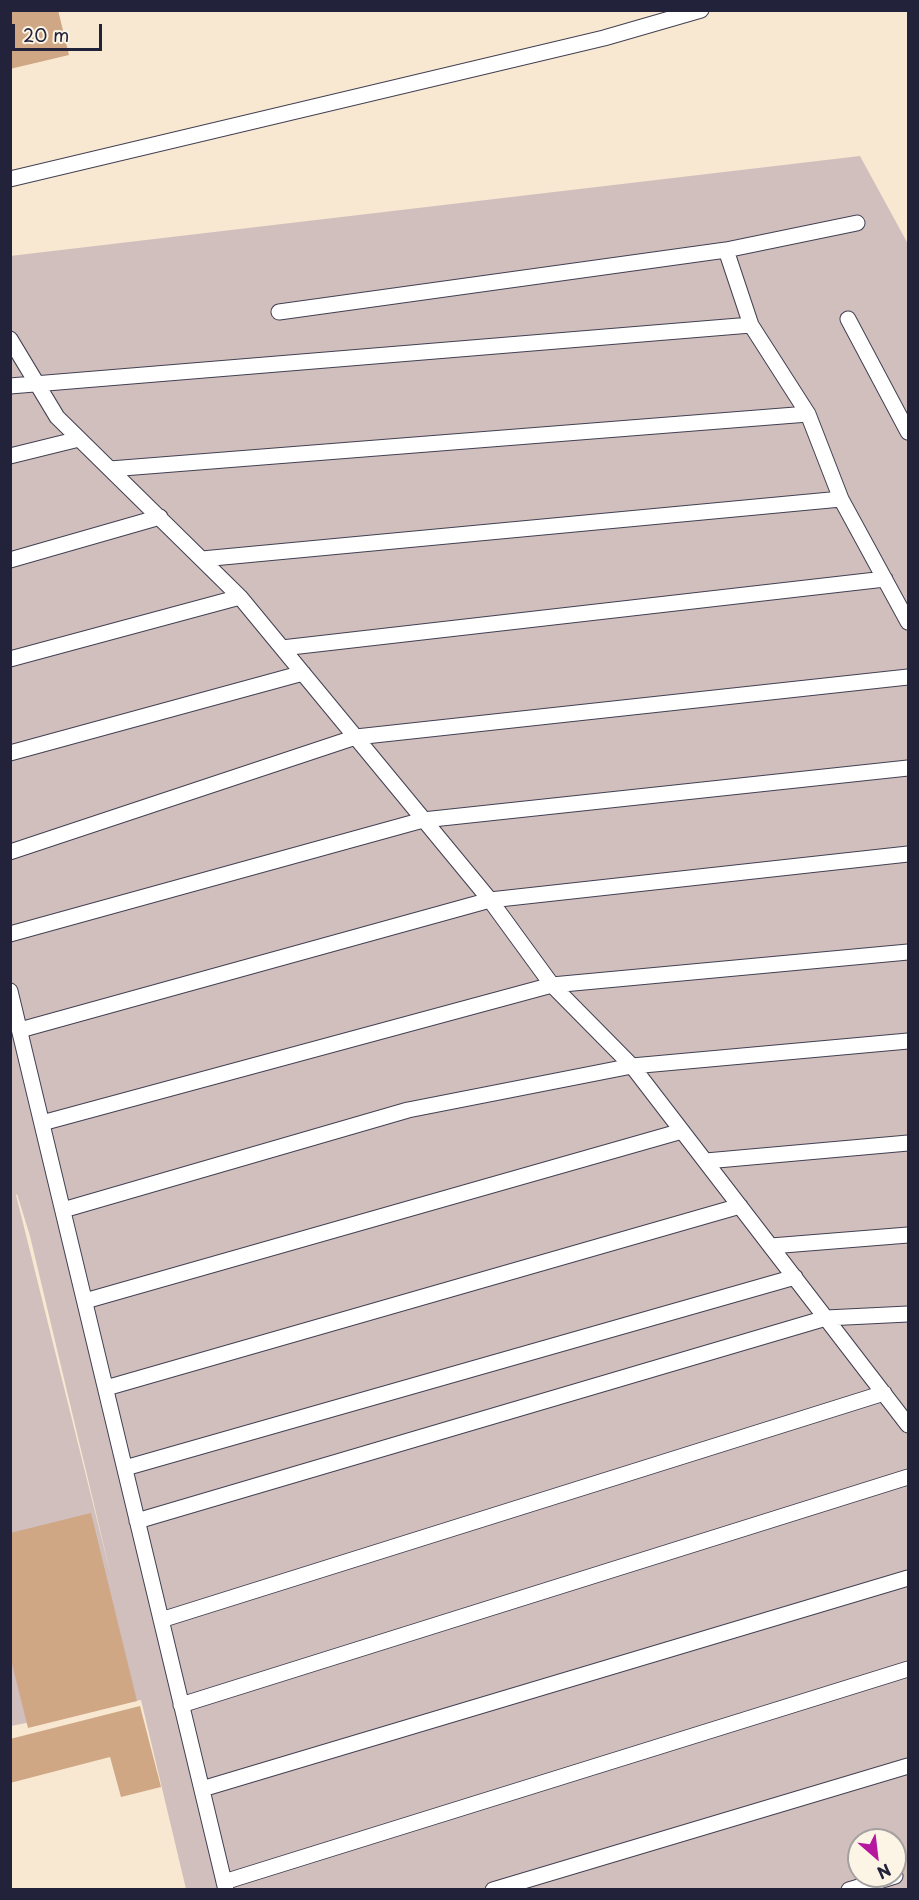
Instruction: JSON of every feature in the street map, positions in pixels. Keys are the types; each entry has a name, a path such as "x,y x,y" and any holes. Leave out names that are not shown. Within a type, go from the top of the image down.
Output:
{"lane":[{"path":"10,179 604,38 701,10"},
{"path":"279,312 726,250 857,223"},
{"path":"726,250 751,325 808,414 841,499 909,622"},
{"path":"848,319 909,432"},
{"path":"10,386 751,325"},
{"path":"10,339 57,417 240,597 490,900 552,985 632,1066 909,1425"},
{"path":"110,469 808,414"},
{"path":"10,456 79,439"},
{"path":"202,559 841,499"},
{"path":"10,560 160,518"},
{"path":"282,648 885,579"},
{"path":"10,659 240,597"},
{"path":"10,753 303,673"},
{"path":"10,852 356,737 909,677"},
{"path":"10,934 423,820 909,768"},
{"path":"20,1030 490,900 909,854"},
{"path":"42,1123 552,985 909,952"},
{"path":"10,991 225,1886 909,1669"},
{"path":"63,1210 408,1110 632,1066 909,1041"},
{"path":"85,1301 682,1131"},
{"path":"706,1161 909,1143"},
{"path":"106,1388 740,1206"},
{"path":"771,1246 909,1235"},
{"path":"125,1467 795,1277"},
{"path":"137,1521 826,1318 909,1314"},
{"path":"161,1620 884,1393"},
{"path":"182,1705 909,1477"},
{"path":"202,1789 909,1578"},
{"path":"493,1890 909,1766"}],"shaded area":[{"path":"860,156 908,244 908,1889 186,1889 141,1700 11,1726 10,256","holes":["17,1194 30,1236 112,1580"]}],"building":[{"path":"10,10 58,10 69,55 10,69"},
{"path":"91,1513 137,1701 28,1728 10,1656 10,1533"},
{"path":"140,1706 161,1787 121,1797 110,1757 10,1783 10,1739"}]}
